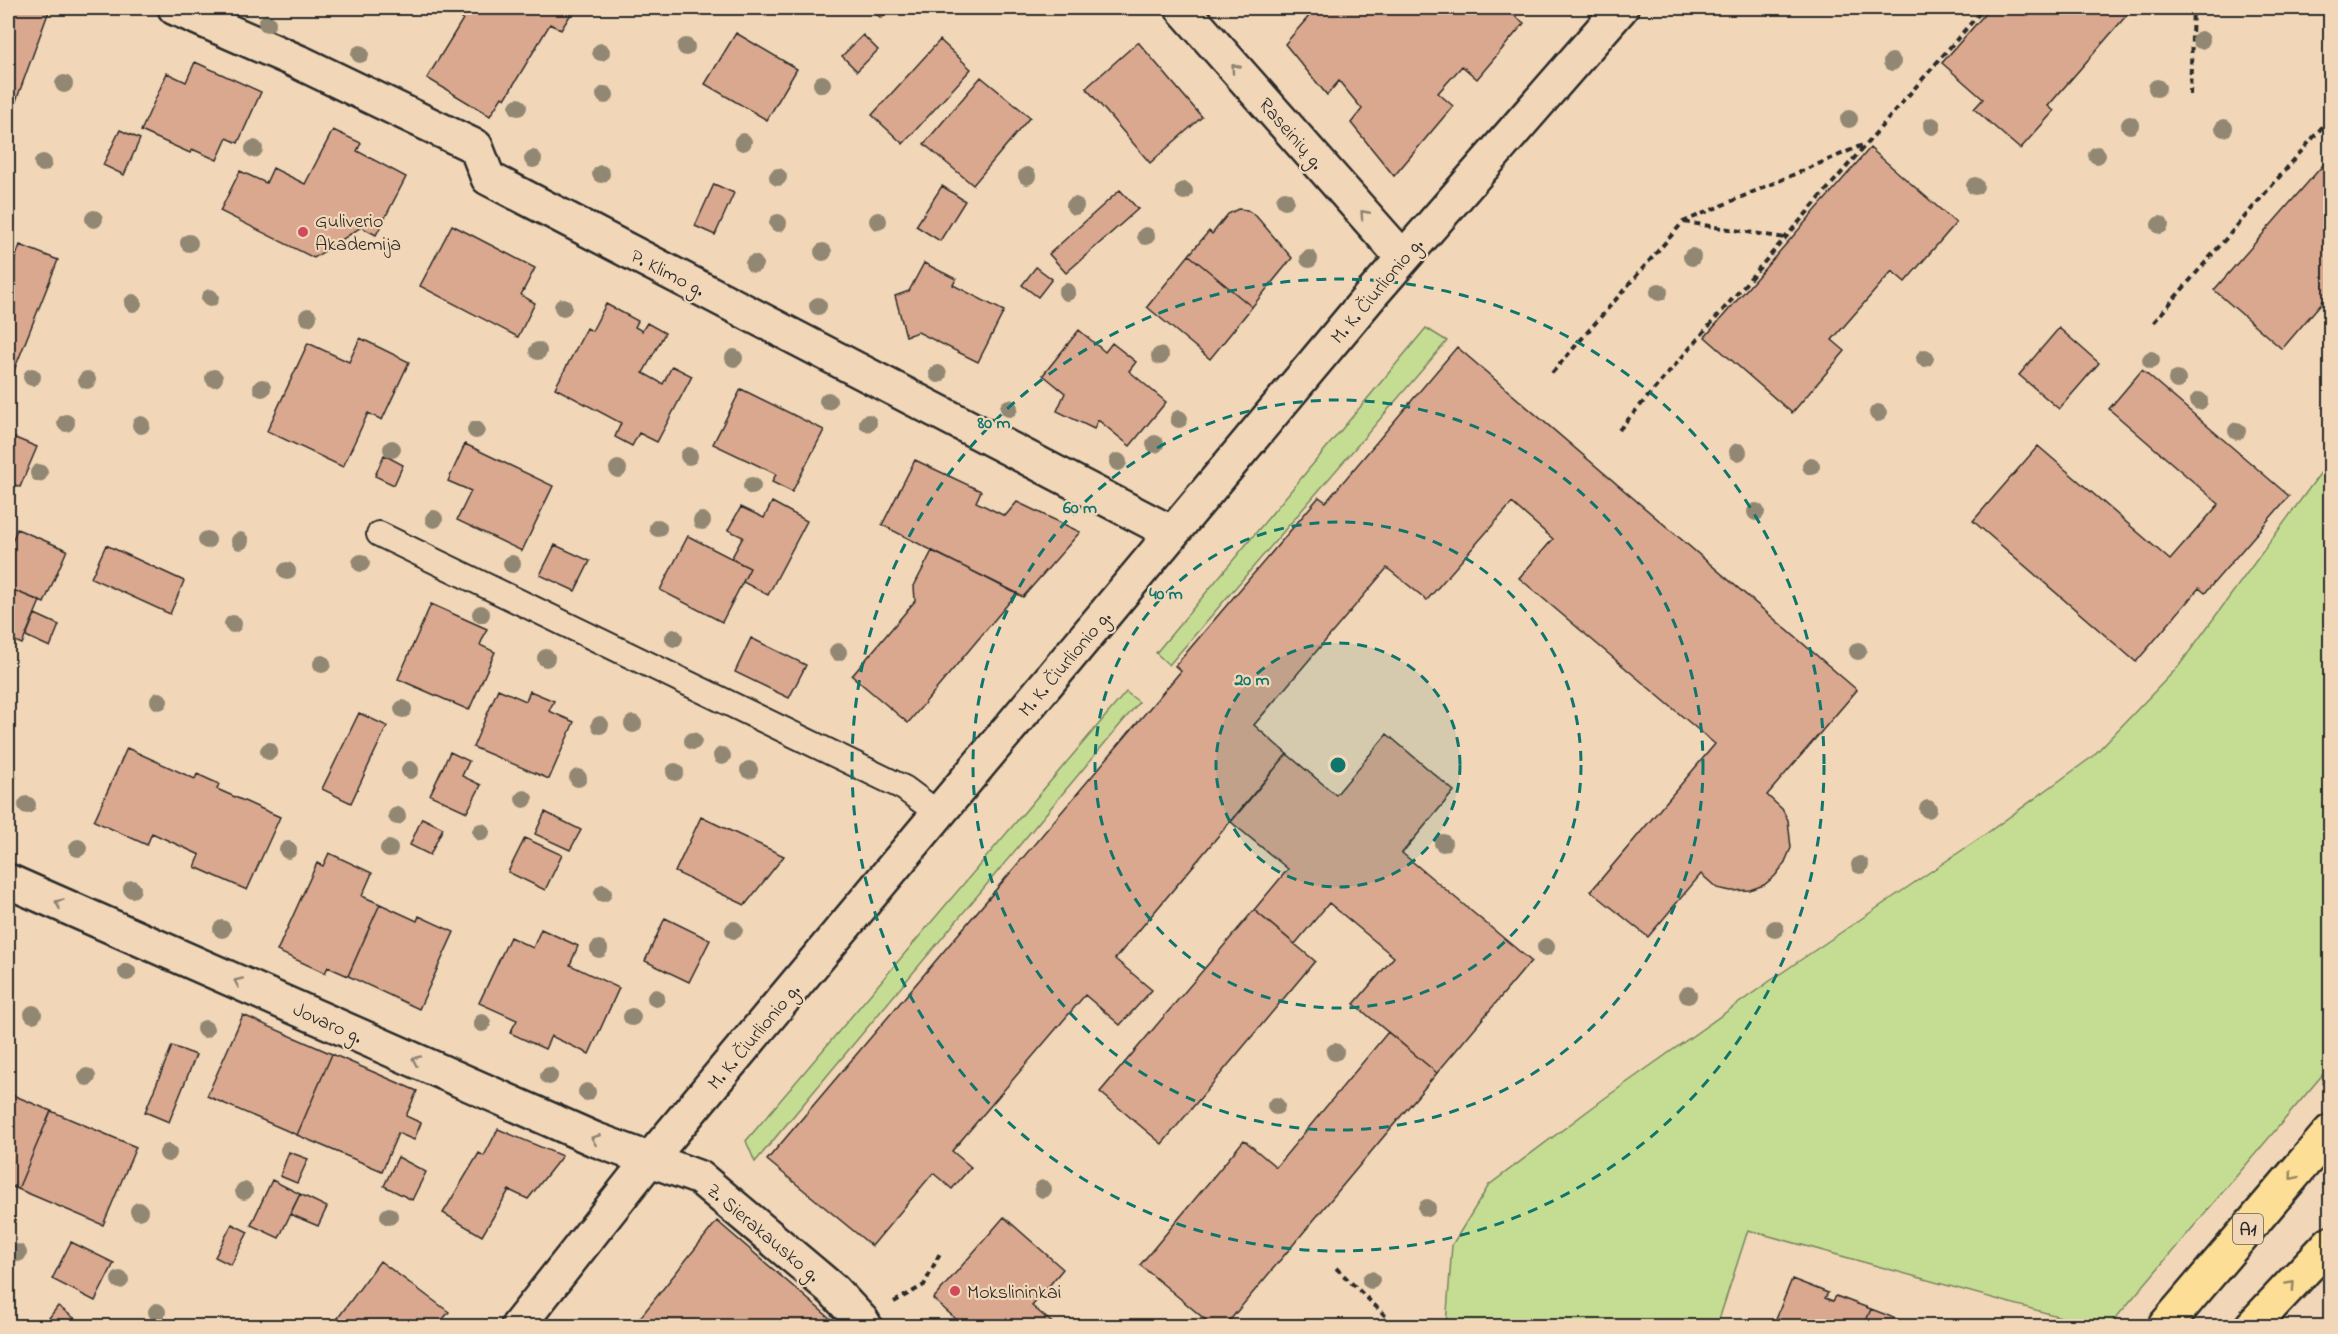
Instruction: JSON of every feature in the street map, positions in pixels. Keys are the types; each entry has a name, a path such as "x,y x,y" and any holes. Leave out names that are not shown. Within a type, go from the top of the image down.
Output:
{"highway":[{"name":"A1","path":"2165,1326 2331,1132"},
{"path":"2252,1326 2331,1243"}],"street":[{"name":"P. Klimo g.","path":"176,8 301,63 476,147 488,178 1172,533"},
{"name":"Raseinių g.","path":"1182,8 1403,258"},
{"name":"M. K. Čiurlionio g.","path":"518,1326 650,1159 1172,533 1403,258 1621,8"},
{"name":"Jovaro g.","path":"8,881 583,1134 650,1159"},
{"name":"Z. Sierakausko g.","path":"650,1159 700,1178 833,1290 863,1324"}],"lane":[{"path":"379,534 904,788 939,814"}],"path":[{"path":"1619,430 1984,8"},
{"path":"2190,95 2193,8"},
{"path":"2154,322 2331,118"},
{"path":"1552,373 1683,222 1867,143"},
{"path":"1683,222 1785,238"},
{"path":"863,1324 924,1285 940,1253"},
{"path":"1336,1268 1396,1326"}],"green space":[{"path":"1426,328 1447,341 1169,665 1156,653"},
{"path":"2330,460 2330,1066 2109,1326 2093,1326 1748,1230 1717,1326 1446,1326 1452,1245 1489,1185 1605,1098 1777,976 1983,836 2092,757 2178,667"},
{"path":"1126,692 1139,702 755,1162 746,1141"}],"building":[{"path":"8,8 50,8 8,123"},
{"path":"452,8 561,8 571,14 561,30 550,24 505,99 502,97 490,116 427,78 463,19 450,11"},
{"path":"869,8 890,8 881,18"},
{"path":"1316,8 1505,8 1524,23 1477,79 1462,66 1438,93 1453,106 1394,176 1351,123 1362,109 1339,81 1327,95 1285,44"},
{"path":"1990,8 2133,8 2048,106 2054,111 2020,149 1974,109 1983,99 1942,63"},
{"path":"736,33 797,69 767,120 705,84"},
{"path":"863,35 878,50 857,71 842,56"},
{"path":"940,40 971,69 903,144 872,115"},
{"path":"1138,42 1202,117 1150,163 1086,88"},
{"path":"195,62 261,92 238,143 227,138 217,160 192,149 190,153 141,131 167,73 186,82"},
{"path":"981,77 1030,117 973,185 924,144"},
{"path":"120,130 140,139 124,175 103,165"},
{"path":"333,130 361,143 357,151 406,177 376,235 361,227 314,258 220,211 240,171 266,183 273,168 305,184"},
{"path":"1870,148 1956,223 1905,282 1892,271 1832,340 1845,351 1792,413 1705,337"},
{"path":"2330,157 2330,293 2282,349 2214,290"},
{"path":"714,184 734,193 715,235 695,226"},
{"path":"942,186 965,201 940,241 916,226"},
{"path":"1120,190 1138,209 1066,273 1049,254"},
{"path":"1238,209 1247,210 1256,216 1292,258 1252,307 1189,255 1209,231 1212,234 1228,214"},
{"path":"452,225 535,268 521,295 535,303 518,337 420,286"},
{"path":"20,245 58,260 11,378 8,377 8,278"},
{"path":"1189,255 1252,307 1210,359 1147,307"},
{"path":"924,263 956,279 953,285 1004,311 978,362 918,332 906,336 895,296 909,291"},
{"path":"1036,267 1052,279 1038,297 1022,285"},
{"path":"606,304 638,321 635,327 642,331 647,323 665,333 643,373 663,384 672,366 692,376 657,442 639,433 632,446 615,437 621,423 555,388 587,328 592,331"},
{"path":"2059,328 2099,363 2059,409 2019,375"},
{"path":"1079,330 1105,352 1112,343 1136,362 1129,371 1166,402 1130,446 1098,420 1094,429 1057,411 1065,393 1043,375"},
{"path":"360,338 409,362 382,420 368,413 343,467 267,431 308,343 349,362"},
{"path":"1457,347 1857,690 1767,795 1782,809 1788,820 1791,848 1784,864 1764,885 1750,890 1731,891 1717,888 1701,874 1648,937 1591,891 1715,744 1519,578 1553,539 1512,503 1427,600 1387,568 1254,725 1287,754 1115,959 1152,990 1120,1025 1085,995 952,1151 971,1167 952,1189 933,1173 872,1246 767,1160 1181,671 1175,666 1319,497 1326,502"},
{"path":"2142,370 2289,496 2205,593 2199,588 2136,662 1973,521 2038,446 2170,560 2219,504 2109,409"},
{"path":"741,389 824,430 792,492 772,482 776,474 713,444"},
{"path":"8,435 37,447 20,487 8,482"},
{"path":"465,444 553,486 522,551 457,520 471,491 448,481"},
{"path":"384,455 403,465 394,485 375,476"},
{"path":"915,460 981,491 976,502 1005,516 1017,502 1080,532 1023,597 882,525"},
{"path":"772,502 807,521 768,595 743,582 750,568 731,559 743,537 728,530 741,507 764,518"},
{"path":"17,529 67,550 44,603 8,588 8,552"},
{"path":"688,536 750,568 722,622 660,590"},
{"path":"106,545 184,581 170,614 91,578"},
{"path":"555,545 590,561 575,591 540,575"},
{"path":"932,551 1017,593 908,723 852,676 915,601 914,586"},
{"path":"8,588 40,601 22,644 8,638"},
{"path":"431,604 487,629 480,645 495,652 469,710 398,679"},
{"path":"35,614 59,625 50,647 26,636"},
{"path":"751,638 806,665 789,698 735,672"},
{"path":"498,689 526,701 530,691 554,701 549,711 574,722 549,779 473,747"},
{"path":"359,713 387,726 351,803 322,789"},
{"path":"1387,734 1454,791 1402,853 1531,961 1437,1073 1354,1004 1394,957 1329,903 1295,944 1254,910 1288,869 1231,822 1287,754 1336,795"},
{"path":"127,748 195,779 197,774 219,784 217,789 280,817 247,890 195,867 200,855 152,833 147,845 94,821"},
{"path":"450,752 469,761 462,776 481,785 467,812 430,795"},
{"path":"8,773 16,777 8,795"},
{"path":"545,812 581,830 570,850 535,834"},
{"path":"701,817 784,856 745,905 675,872"},
{"path":"422,818 443,828 430,855 410,845"},
{"path":"525,838 562,855 545,890 508,872"},
{"path":"329,853 372,873 362,896 380,904 348,976 328,967 325,973 277,951 317,863 323,866"},
{"path":"380,904 417,921 419,916 454,932 419,1009 348,976"},
{"path":"1254,910 1315,961 1162,1144 1100,1092"},
{"path":"665,918 710,940 689,982 645,961"},
{"path":"541,929 578,946 570,965 619,988 589,1054 551,1036 545,1049 510,1033 517,1020 479,1003 510,937 533,948"},
{"path":"243,1015 332,1054 297,1135 207,1096"},
{"path":"1388,1032 1437,1073 1225,1326 1213,1326 1140,1265 1244,1140 1276,1167"},
{"path":"172,1046 196,1055 169,1122 145,1112"},
{"path":"332,1054 417,1091 406,1116 421,1123 414,1140 398,1133 382,1171 297,1135"},
{"path":"8,1093 51,1111 18,1189 8,1185"},
{"path":"51,1111 136,1147 103,1225 18,1189"},
{"path":"498,1129 562,1156 528,1199 509,1190 482,1236 443,1213 479,1153 484,1156"},
{"path":"289,1152 308,1159 297,1183 280,1176"},
{"path":"398,1157 426,1172 412,1200 384,1186"},
{"path":"272,1180 300,1194 279,1238 251,1225"},
{"path":"300,1194 327,1207 318,1226 290,1214"},
{"path":"1004,1217 1063,1269 1032,1306 1056,1326 964,1326 933,1299"},
{"path":"717,1221 839,1326 624,1326 635,1324"},
{"path":"232,1224 248,1232 231,1265 215,1257"},
{"path":"71,1242 114,1263 95,1301 52,1279"},
{"path":"380,1261 449,1312 437,1326 332,1326"},
{"path":"1792,1279 1828,1293 1825,1298 1833,1301 1836,1296 1871,1309 1864,1326 1773,1326"},
{"path":"58,1306 85,1326 43,1326"},
{"path":"1871,1309 1915,1326 1864,1326"}],"place":[{"name":"Guliverio Akademija","path":"303,232"},
{"name":"Mokslininkai","path":"955,1291"}]}
